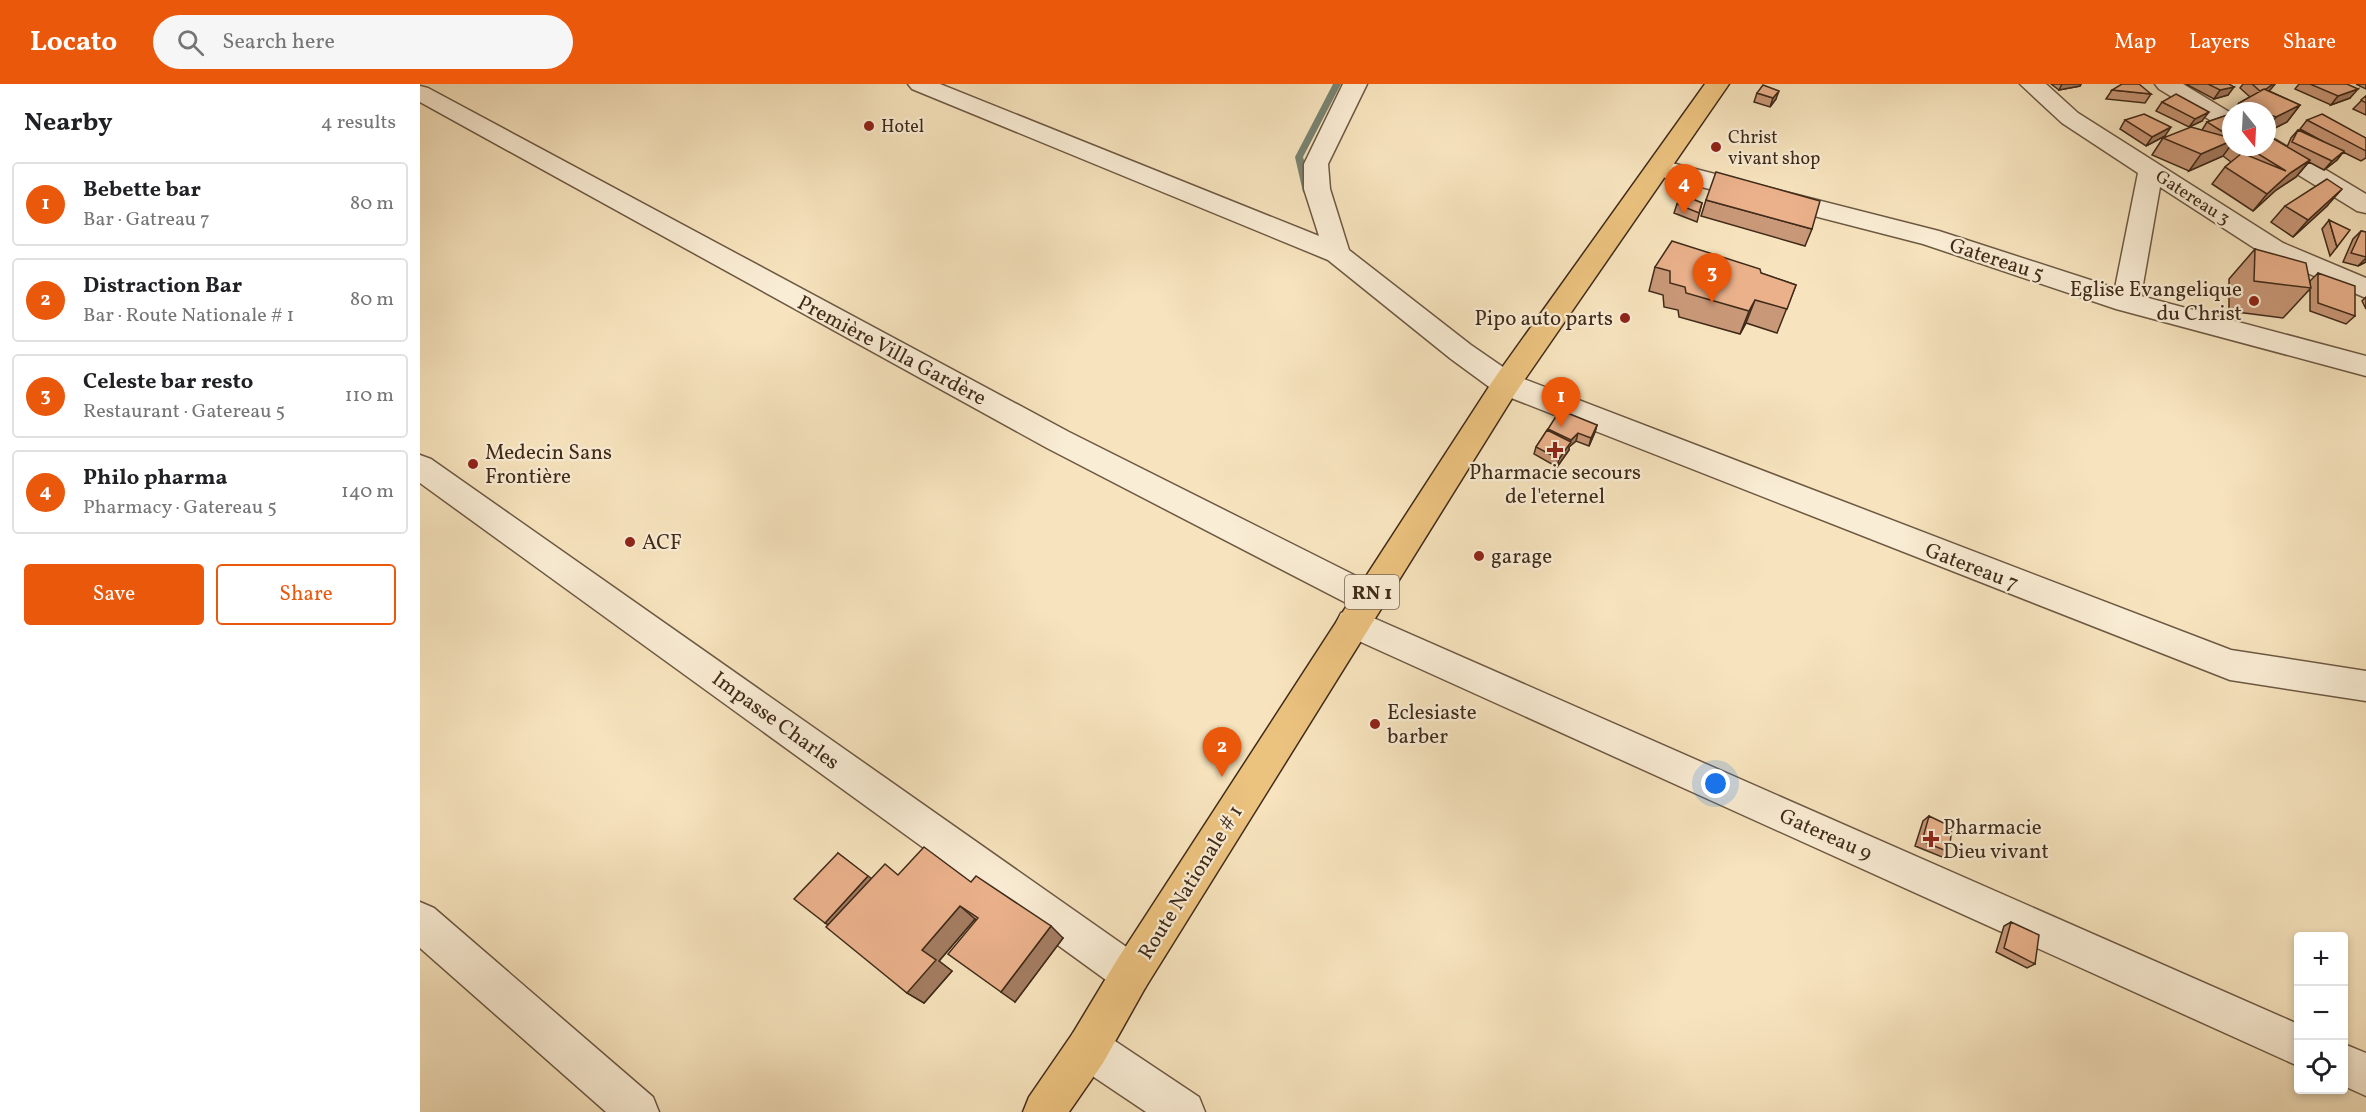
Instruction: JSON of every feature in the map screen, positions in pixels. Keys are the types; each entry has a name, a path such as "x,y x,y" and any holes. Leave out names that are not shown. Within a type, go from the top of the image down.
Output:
{"main road":[{"name":"Route Nationale # 1","path":"1044,1112 1088,1048 1131,975 1506,384 1717,84"}],"street":[{"name":"Gatereau 7","path":"920,84 951,89 1337,254 1461,352 1506,384 1553,404 2229,665 2366,686"},
{"path":"1337,254 1317,189 1316,164 1355,84"},
{"name":"Gatereau 3","path":"2032,84 2070,118 2274,249 2366,289"},
{"path":"2168,84 2222,117"},
{"name":"Première Villa Gardère","path":"420,93 1058,440 1361,611"},
{"path":"2276,150 2366,205"},
{"name":"Gatereau 5","path":"1660,168 1930,237 2126,302 2366,366"},
{"path":"2126,302 2151,170"},
{"name":"Impasse Charles","path":"420,466 1131,975"},
{"name":"Gatereau 9","path":"1361,611 2294,1043"},
{"path":"420,922 638,1112"},
{"path":"1088,1048 1184,1112"},
{"path":"2348,1067 2366,1075"}],"building":[{"path":"2122,84 2139,84 2151,94 2112,90"},
{"path":"2208,84 2229,84 2234,87 2220,90"},
{"path":"2252,84 2273,84 2260,91"},
{"path":"2310,84 2347,84 2358,89 2338,96"},
{"path":"1763,85 1779,91 1773,98 1757,93"},
{"path":"2264,89 2300,105 2276,117 2276,102 2241,102"},
{"path":"2176,94 2209,112 2195,119 2162,102"},
{"path":"2144,114 2171,127 2152,137 2125,120"},
{"path":"2322,114 2366,138 2366,151 2307,120"},
{"path":"2222,117 2222,131 2207,122"},
{"path":"2191,127 2222,136 2222,145 2201,154 2163,138"},
{"path":"2298,130 2344,151 2332,161 2292,142"},
{"path":"2276,140 2310,160 2290,173 2267,194 2225,167 2238,156 2249,156 2286,171 2262,156 2276,156"},
{"path":"1716,172 1820,201 1812,229 1706,200"},
{"path":"2327,179 2342,189 2308,220 2285,206"},
{"path":"1684,195 1702,203 1699,213 1677,204"},
{"path":"2329,220 2350,230 2337,247"},
{"path":"2361,231 2366,232 2366,257 2351,253"},
{"path":"1672,241 1760,269 1761,273 1796,285 1787,309 1755,300 1749,311 1686,293 1685,287 1670,283 1670,271 1655,267"},
{"path":"2255,249 2306,263 2311,288 2254,281"},
{"path":"2318,273 2355,286 2355,316 2318,303"},
{"path":"1560,410 1597,425 1591,438 1578,433 1571,440 1548,429"},
{"path":"1547,430 1571,442 1559,459 1536,447"},
{"path":"1929,816 1952,827 1949,852 1922,841"},
{"path":"924,847 971,882 976,876 1051,926 1001,992 948,954 978,918 960,906 922,950 936,960 907,993 826,927 885,864 898,875"},
{"path":"838,853 868,876 825,923 794,899"},
{"path":"2011,922 2039,935 2035,964 2004,948"}],"waterway":[{"path":"1308,192 1299,157 1337,84"}],"place":[{"name":"Hotel","path":"869,126"},
{"name":"Christ vivant shop","path":"1716,147"},
{"name":"Philo pharma","path":"1684,214"},
{"name":"Eglise Evangelique du Christ","path":"2254,301"},
{"name":"Celeste bar resto","path":"1712,303"},
{"name":"Pipo auto parts","path":"1625,318"},
{"name":"Bebette bar","path":"1561,427"},
{"name":"Pharmacie secours de l'eternel","path":"1555,450"},
{"name":"Medecin Sans Frontière","path":"473,464"},
{"name":"ACF","path":"630,542"},
{"name":"garage","path":"1479,556"},
{"name":"Eclesiaste barber","path":"1375,724"},
{"name":"Distraction Bar","path":"1222,777"},
{"name":"Pharmacie Dieu vivant","path":"1931,839"}]}
